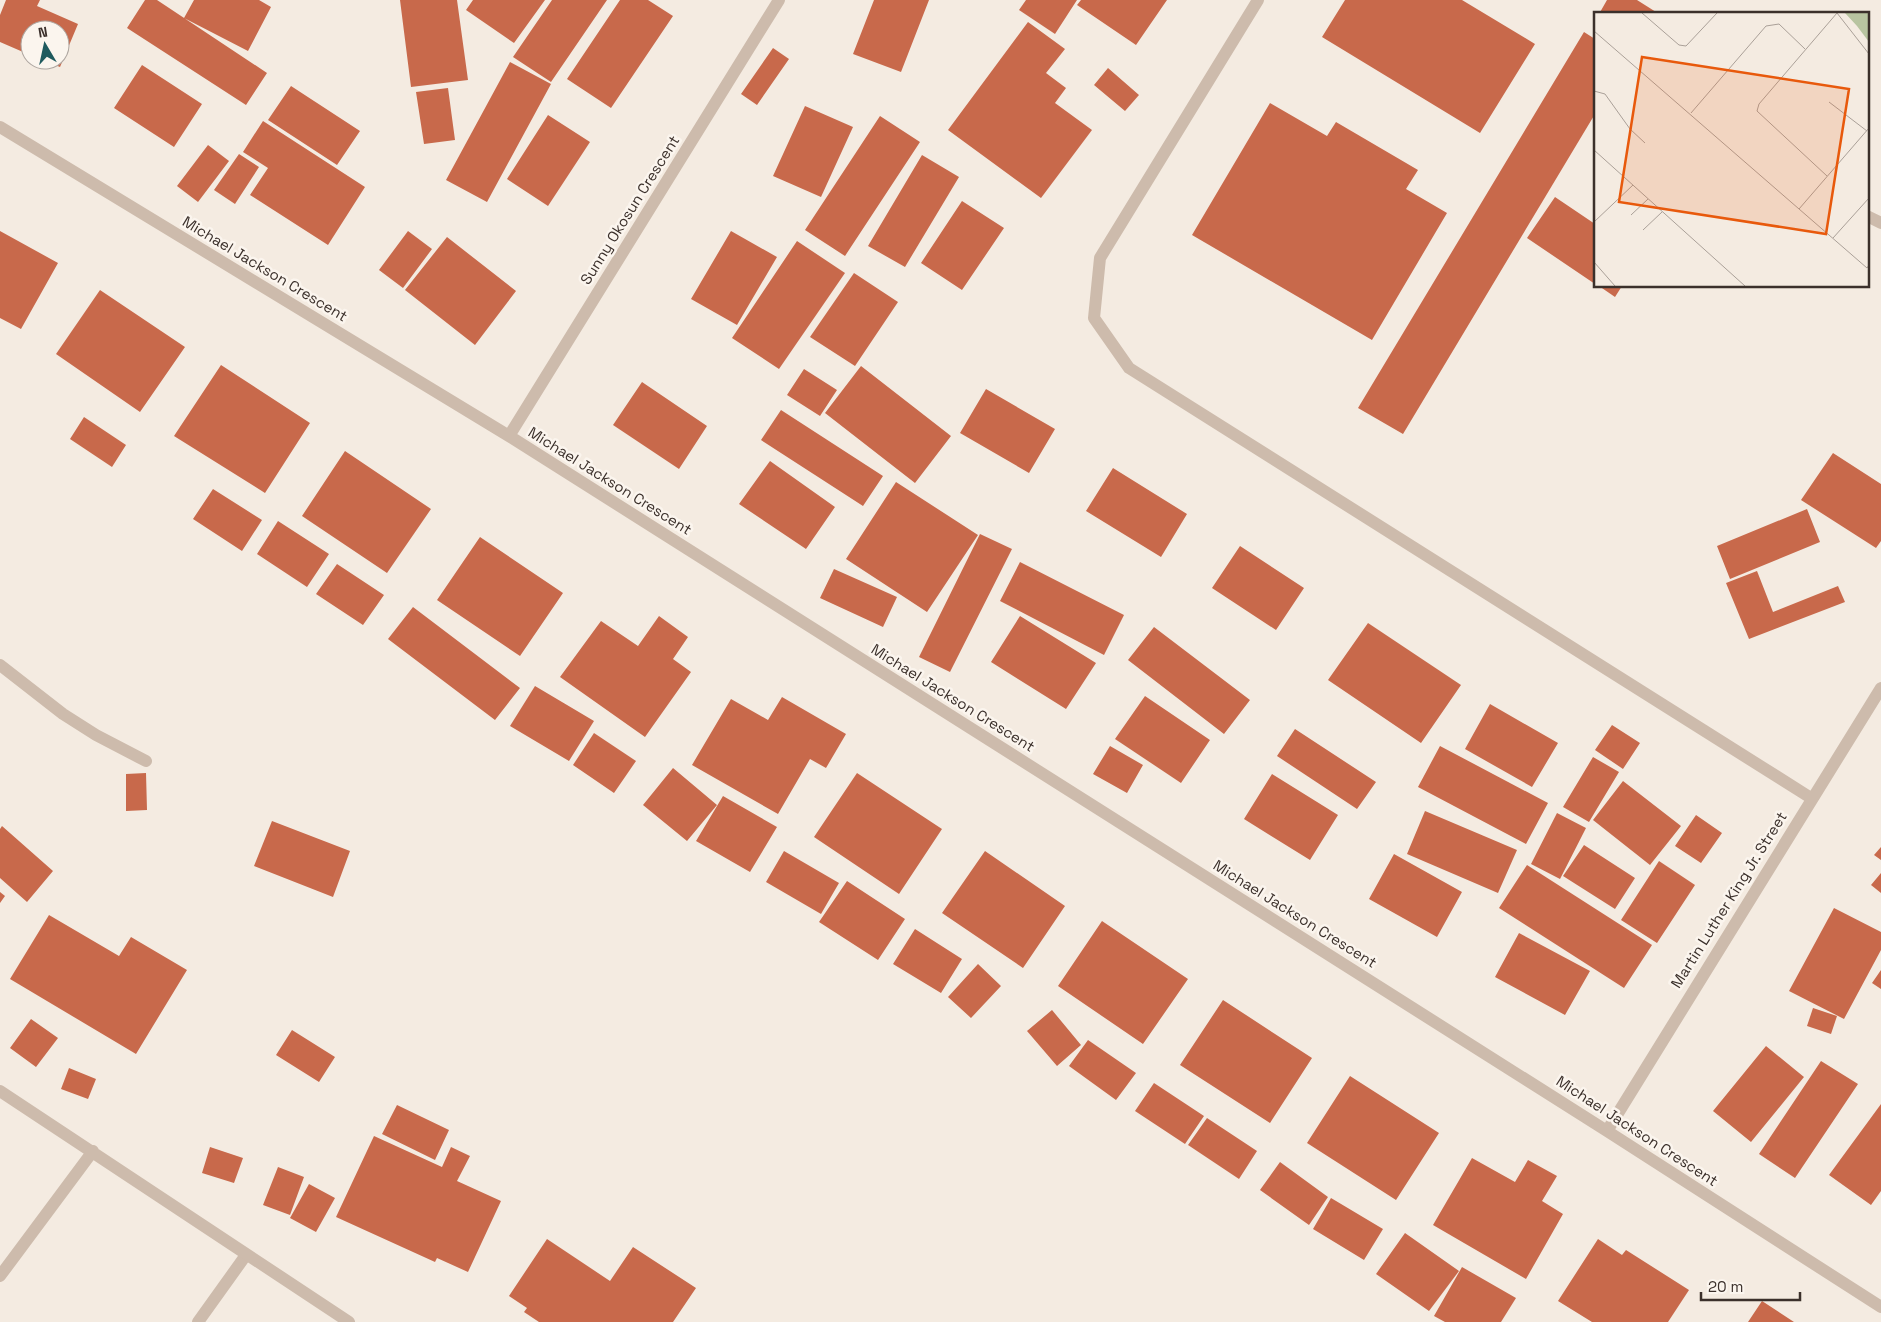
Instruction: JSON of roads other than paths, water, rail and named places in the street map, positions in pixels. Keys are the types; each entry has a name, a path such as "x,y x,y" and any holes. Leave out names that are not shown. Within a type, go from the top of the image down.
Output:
{"street":[{"name":"Sunny Okosun Crescent","path":"509,436 779,0"},
{"path":"1258,0 1100,258 1094,318 1129,368 1811,798"},
{"name":"Michael Jackson Crescent","path":"0,127 509,436 1607,1131 1881,1307"},
{"path":"1868,216 1881,223"},
{"path":"0,665 62,714 96,735 146,761"},
{"name":"Martin Luther King Jr. Street","path":"1607,1131 1811,798 1881,688"},
{"path":"0,1091 349,1322"},
{"path":"0,1276 93,1151"},
{"path":"198,1322 246,1255"}]}
